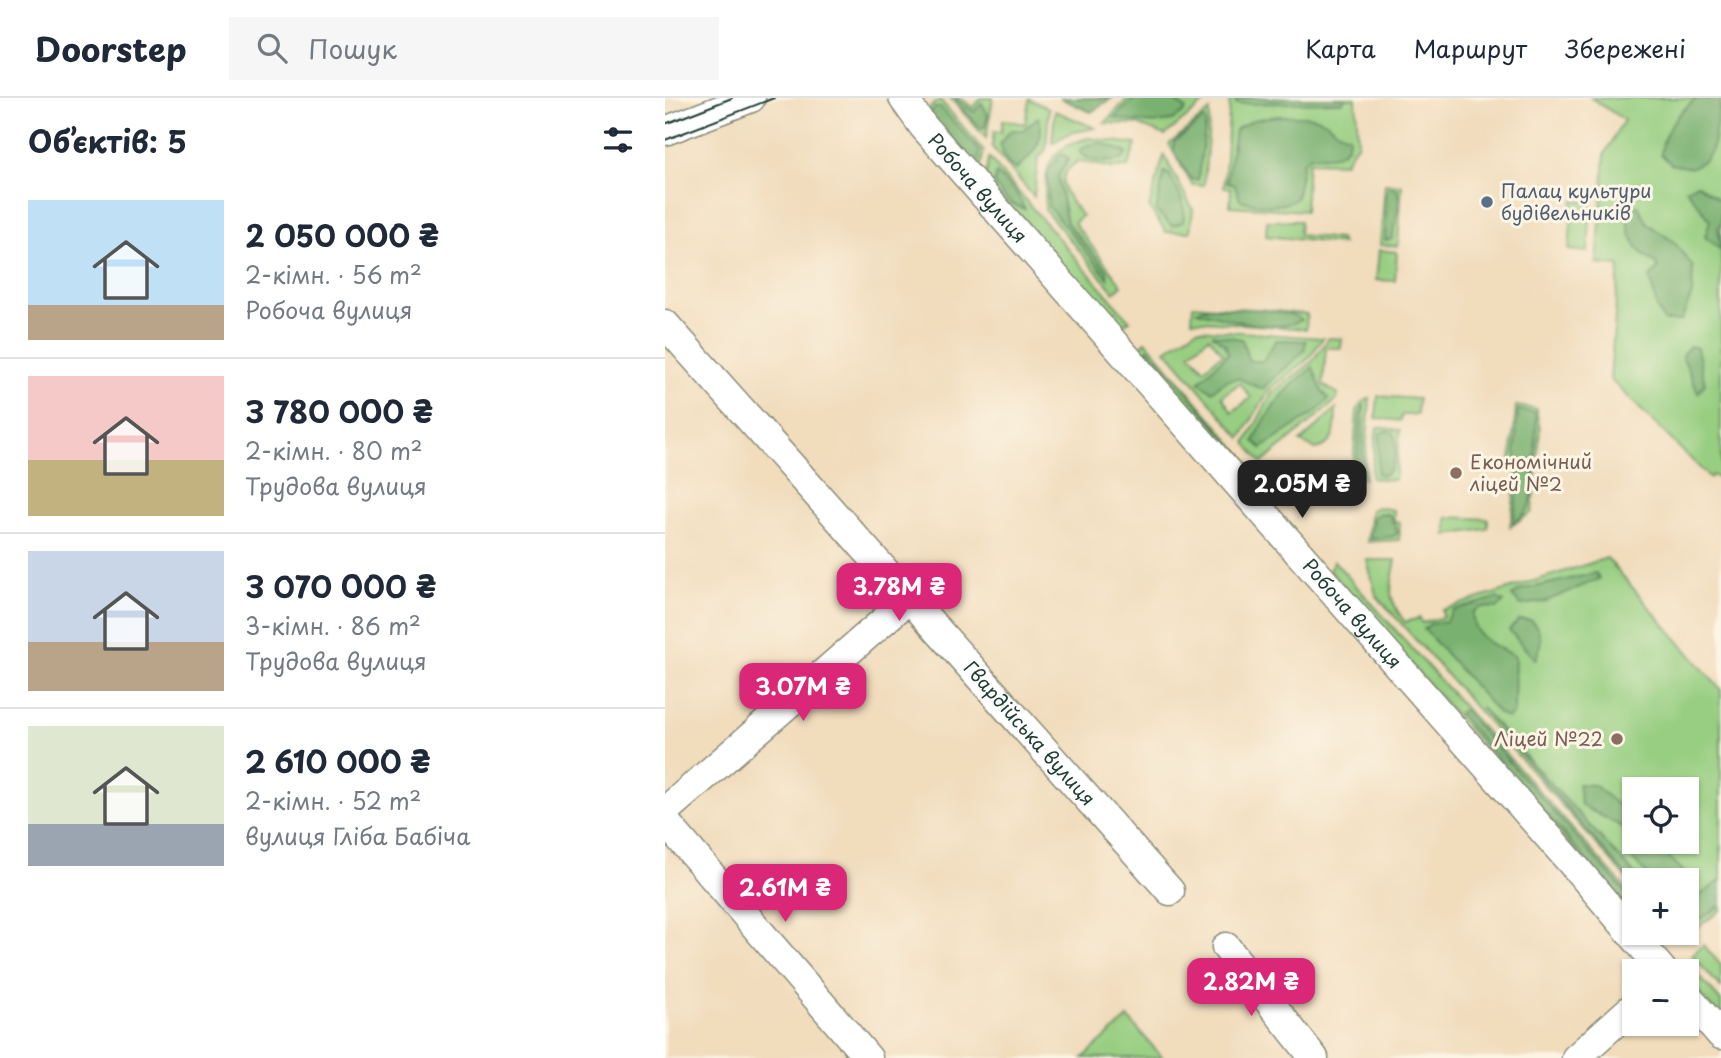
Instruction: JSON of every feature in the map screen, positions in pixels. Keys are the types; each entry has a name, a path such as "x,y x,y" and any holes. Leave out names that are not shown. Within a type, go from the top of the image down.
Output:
{"street":[{"path":"665,131 751,98"},
{"name":"Робоча вулиця","path":"903,98 922,126 1576,868 1653,959"},
{"name":"Гвардійська вулиця","path":"665,324 1170,891"},
{"path":"665,811 910,598"},
{"path":"665,821 868,1058"},
{"path":"1226,947 1314,1058"},
{"path":"1699,1010 1721,1035"},
{"path":"1576,1058 1622,1016"}],"green space":[{"path":"961,98 973,108 981,98 993,98 986,138 951,99"},
{"path":"1060,98 1112,98 1091,112"},
{"path":"1128,98 1210,98 1165,135 1137,124 1105,123"},
{"path":"1135,98 1175,101 1186,109 1180,116 1163,122 1114,118"},
{"path":"1230,98 1356,98 1358,143 1344,163 1308,162 1305,211 1230,206 1231,188 1224,187"},
{"path":"1236,98 1345,98 1343,102 1236,104"},
{"path":"1591,98 1721,98 1721,480 1712,475 1710,478 1610,379 1619,266 1597,264 1605,154 1624,120"},
{"path":"1697,98 1721,98 1712,150 1705,160 1691,168 1671,164 1661,154 1668,129"},
{"path":"956,99 974,112 982,103 988,115 985,127 981,128 956,103"},
{"path":"1029,99 1049,108 1046,149 1038,159 1034,197 992,147 994,131 1001,132 1003,120 1025,124"},
{"path":"940,100 984,151 979,174 927,110"},
{"path":"935,108 941,108 980,151 977,167 930,114"},
{"path":"1055,111 1095,128 1070,133 1052,143"},
{"path":"1210,111 1204,185 1192,185 1169,144"},
{"path":"1276,116 1321,119 1349,136 1348,143 1345,149 1336,155 1310,156 1303,162 1296,199 1269,205 1240,200 1235,185 1227,182 1235,130 1253,120"},
{"path":"1038,117 1041,124 1040,139 1028,159 1016,169 1003,155 1000,143 1011,130 1023,130"},
{"path":"1204,119 1206,122 1198,180 1192,180 1174,152 1174,142"},
{"path":"1089,138 1136,144 1128,167 1112,168 1079,161 1070,167 1063,180 1066,194 1082,216 1074,223 1122,285 1114,292 1045,210 1050,163 1063,148"},
{"path":"1102,143 1127,153 1123,159 1106,162 1088,158 1079,151 1088,145"},
{"path":"1061,154 1069,158 1058,177 1067,223 1107,270 1108,278 1048,206 1048,171"},
{"path":"1164,155 1193,210 1190,232 1166,232 1149,207"},
{"path":"989,158 1130,321 1117,328 985,181"},
{"path":"1164,172 1169,174 1175,185 1184,210 1183,222 1172,226 1156,211"},
{"path":"996,173 1016,192 1025,209 1011,203 1001,193 994,184"},
{"path":"1385,184 1402,185 1398,246 1380,245"},
{"path":"1697,184 1721,201 1721,224 1718,227 1721,250 1705,237 1710,220 1686,189"},
{"path":"1390,187 1398,189 1398,211 1392,239 1385,240 1386,193"},
{"path":"1573,200 1591,202 1588,252 1569,250"},
{"path":"1638,206 1648,224 1674,242 1693,267 1692,294 1681,321 1664,321 1657,308 1650,277 1658,269 1656,263 1637,247 1628,224 1627,207"},
{"path":"1267,221 1300,221 1299,235 1340,239 1342,244 1266,236"},
{"path":"1379,250 1397,252 1395,281 1376,280"},
{"path":"1193,305 1307,314 1306,329 1192,320"},
{"path":"1204,308 1269,310 1302,320 1291,324 1265,325 1197,311"},
{"path":"1197,329 1323,338 1308,359 1269,390 1241,438 1166,350","holes":["1209,337 1223,353 1204,369 1190,353","1240,383 1251,398 1232,412 1222,396"]},
{"path":"1212,334 1242,339 1249,361 1263,361 1276,340 1306,341 1304,351 1262,389 1238,378 1227,380 1212,391 1199,382 1228,353 1225,344"},
{"path":"1329,338 1342,339 1341,348 1326,348 1323,385 1338,394 1337,400 1262,463 1246,443 1272,393 1311,363"},
{"path":"1146,341 1285,506 1268,502 1137,349"},
{"path":"1690,346 1697,348 1705,384 1698,393 1682,355"},
{"path":"1148,349 1182,384 1271,496 1266,497 1143,360 1143,352"},
{"path":"1313,367 1321,389 1329,399 1317,411 1262,448 1254,441 1265,419 1286,391"},
{"path":"1378,396 1418,399 1417,415 1402,415 1400,421 1376,418"},
{"path":"1370,398 1364,479 1352,478 1357,411 1361,403"},
{"path":"1364,404 1362,474 1356,474 1360,414"},
{"path":"1516,406 1536,409 1540,429 1532,512 1510,527 1518,466 1511,459"},
{"path":"1336,409 1334,434 1328,443 1316,449 1300,442"},
{"path":"1518,410 1535,413 1536,442 1531,502 1513,523 1520,473 1515,453"},
{"path":"1377,427 1400,430 1395,480 1371,478"},
{"path":"1380,433 1394,433 1395,456 1384,475 1377,474"},
{"path":"1377,507 1394,510 1394,521 1400,522 1399,540 1367,542 1371,510"},
{"path":"1380,513 1390,515 1398,532 1394,536 1370,539 1373,517"},
{"path":"1447,517 1488,519 1488,529 1447,535"},
{"name":"Ліцей №22","path":"1607,558 1721,690 1721,910 1699,926 1699,868 1622,868 1622,873 1376,595 1367,560 1396,560 1391,593 1405,622 1420,618 1422,623 1443,617 1442,610"},
{"path":"1334,561 1622,885 1622,905 1329,570"},
{"path":"1596,573 1599,579 1544,602 1521,605 1512,596 1521,590"},
{"path":"1497,598 1504,602 1498,608 1481,607 1473,612 1473,621 1485,640 1515,656 1514,712 1508,718 1499,714 1424,629 1430,624 1445,622 1453,610"},
{"path":"1519,620 1531,620 1540,635 1535,660 1509,630"},
{"path":"1480,707 1629,868 1622,868 1622,871"},
{"path":"1463,710 1622,889 1622,901 1458,713"},
{"path":"1578,784 1594,785 1622,808 1622,827 1581,805"},
{"path":"1628,854 1666,854 1680,868 1641,868"},
{"path":"1721,880 1721,905 1702,918 1699,918 1699,896"},
{"path":"1703,945 1721,965 1721,988 1699,963 1699,959 1692,955"},
{"path":"1699,976 1721,1001 1721,1018 1699,993"},
{"path":"1128,1018 1163,1058 1083,1058"}],"tram line":[{"path":"665,124 732,98"},
{"path":"665,140 774,98"}],"place":[{"name":"Палац культури будівельників","path":"1487,202"},
{"name":"Економічний ліцей №2","path":"1456,473"},
{"name":"Ліцей №22","path":"1617,739"}]}
